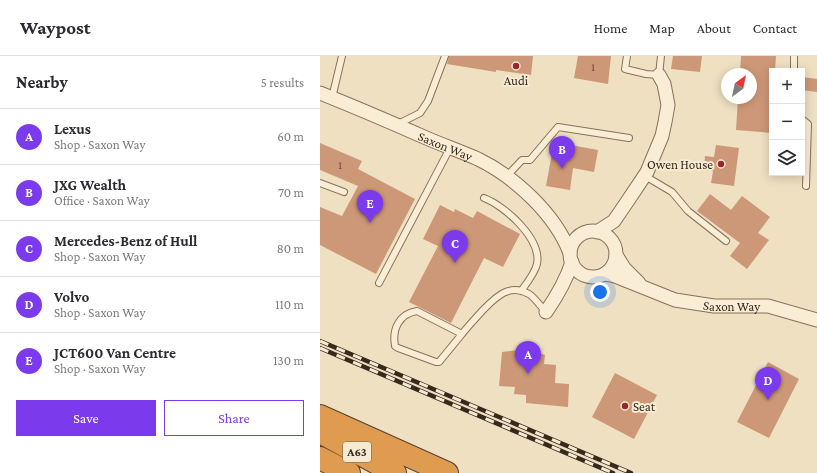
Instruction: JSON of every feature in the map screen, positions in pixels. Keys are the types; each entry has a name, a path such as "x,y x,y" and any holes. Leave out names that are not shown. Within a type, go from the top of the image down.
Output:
{"highway":[{"path":"320,416 447,473"},
{"name":"A63","path":"320,432 395,473"},
{"name":"A63","path":"320,458 350,473"}],"street":[{"path":"611,240 614,221 644,176 662,136 668,105 664,84 659,75"},
{"name":"Saxon Way","path":"326,95 478,159 507,176 554,222 565,240 571,257"},
{"path":"546,312 562,289 569,273 572,245 577,238 583,234 593,232 614,221"},
{"name":"Saxon Way","path":"554,222 579,232 593,232"},
{"path":"571,257 576,269 584,275 592,277 605,274 614,263 616,255 615,248 611,240 605,235 593,232"},
{"name":"Saxon Way","path":"616,255 624,268 633,278 647,289"},
{"name":"Saxon Way","path":"605,274 615,276 675,300 714,306 768,306 817,320"},
{"path":"562,289 574,278 584,275"}],"lane":[{"path":"326,95 342,56"},
{"path":"397,125 420,113 428,101 445,56"},
{"path":"627,56 625,69 646,74 659,75 661,56"},
{"path":"794,56 794,68"},
{"path":"805,122 808,124 806,186"},
{"path":"507,176 522,160 530,160 558,127 629,138"},
{"path":"379,283 450,148"},
{"path":"644,176 672,192 688,211 726,241"},
{"path":"320,183 344,192"},
{"path":"484,198 502,208 516,220 534,244 537,254 537,265 521,291"},
{"path":"462,334 417,311 410,312 398,322 394,330 394,339 395,346 398,348 439,362 472,322 495,298 506,291 521,291 530,295 546,312"}],"building":[{"name":"Audi","path":"449,56 533,56 531,75 496,70 496,72 447,64"},
{"path":"578,56 611,56 608,84 574,78"},
{"path":"673,56 702,56 700,72 671,69"},
{"path":"741,56 776,56 775,68 769,68 769,133 736,130 738,104 757,104 757,68 740,68"},
{"path":"805,77 817,79 817,92 805,90"},
{"path":"554,142 598,150 594,172 573,168 570,190 546,186"},
{"path":"320,143 362,161 358,169 415,199 376,274 320,245 320,207 342,216 358,186 320,170"},
{"name":"Owen House","path":"716,145 739,148 734,186 711,183 713,171 704,170 705,156 714,157"},
{"path":"710,194 731,210 742,196 770,217 758,233 769,240 747,269 730,256 740,243 697,211"},
{"path":"440,205 454,212 455,209 473,218 477,211 520,234 503,267 484,258 451,323 409,302 438,246 423,239"},
{"path":"523,348 545,355 544,364 556,365 555,383 569,384 568,407 526,403 526,395 514,394 515,387 499,386 502,352"},
{"path":"768,362 799,379 769,438 737,422"},
{"name":"Seat","path":"615,373 657,395 634,439 592,417"}],"railway":[{"path":"320,341 631,473"},
{"path":"320,348 613,473"}],"place":[{"name":"Audi","path":"516,66"},
{"name":"Owen House","path":"721,164"},
{"name":"JXG Wealth","path":"562,169"},
{"name":"JCT600 Van Centre","path":"370,223"},
{"name":"Mercedes-Benz of Hull","path":"455,263"},
{"name":"Lexus","path":"528,374"},
{"name":"Volvo","path":"768,400"},
{"name":"Seat","path":"625,406"}]}
